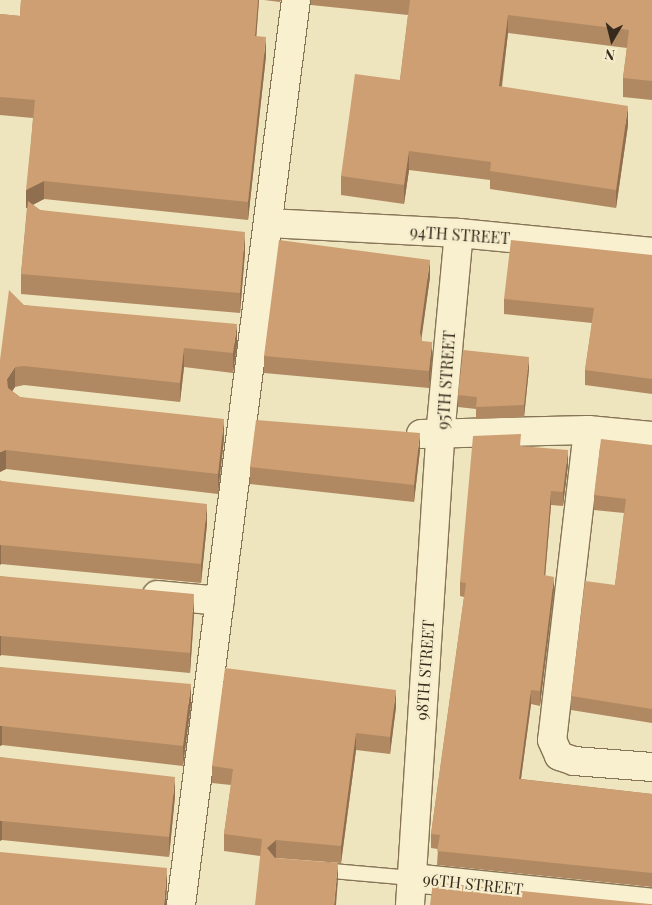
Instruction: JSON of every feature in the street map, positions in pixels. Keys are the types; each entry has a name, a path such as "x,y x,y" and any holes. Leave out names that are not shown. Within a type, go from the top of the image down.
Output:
{"street":[{"path":"181,905 296,0"},
{"name":"94TH STREET","path":"237,235 267,230 459,234 652,252"},
{"name":"95TH STREET","path":"459,234 440,436 588,430 652,436"},
{"path":"226,328 255,330"},
{"path":"214,422 273,422"},
{"path":"588,430 552,740 559,756 574,761 652,767"},
{"path":"390,432 440,436"},
{"name":"98TH STREET","path":"410,905 440,436"},
{"path":"202,508 232,511"},
{"path":"134,592 220,601"},
{"path":"179,688 208,690"},
{"path":"167,779 197,783"},
{"path":"156,871 185,874"},
{"name":"96TH STREET","path":"412,878 652,903"}],"lane":[{"path":"304,868 412,878"}],"building":[{"path":"21,0 258,0 255,36 266,37 248,202 44,181 26,190 35,100 0,97 0,14 20,16"},
{"path":"410,0 652,0 652,81 623,78 629,30 508,15 499,86 628,106 616,190 490,171 491,162 409,151 404,185 341,176 355,74 400,80"},
{"path":"28,201 40,210 245,232 240,293 21,274"},
{"path":"279,240 430,260 420,332 422,341 432,342 429,371 264,356"},
{"path":"511,240 652,255 652,379 585,370 594,308 504,299"},
{"path":"9,290 24,305 237,324 233,353 184,348 180,383 24,366 15,367 7,379 8,388 20,397 224,419 218,474 6,450 0,452 0,360"},
{"path":"463,350 529,357 524,405 476,407 477,397 458,395"},
{"path":"256,420 420,433 414,485 250,467"},
{"path":"521,434 520,446 568,450 563,492 551,491 544,575 554,577 540,691 531,690 519,779 652,794 652,873 437,851 440,835 431,834 466,583 460,582 473,436"},
{"path":"601,439 652,445 652,709 571,696 585,581 615,585 626,499 594,495"},
{"path":"0,480 207,504 201,564 0,545"},
{"path":"0,576 194,594 190,653 0,636"},
{"path":"0,667 191,684 183,746 0,726"},
{"path":"225,668 396,690 390,737 356,733 341,846 276,840 267,848 275,858 338,863 334,905 255,905 262,839 224,834 233,769 212,766"},
{"path":"0,757 175,777 169,837 0,821"},
{"path":"0,852 167,868 164,905 0,905"},
{"path":"433,882 652,904 652,905 430,905"}]}
